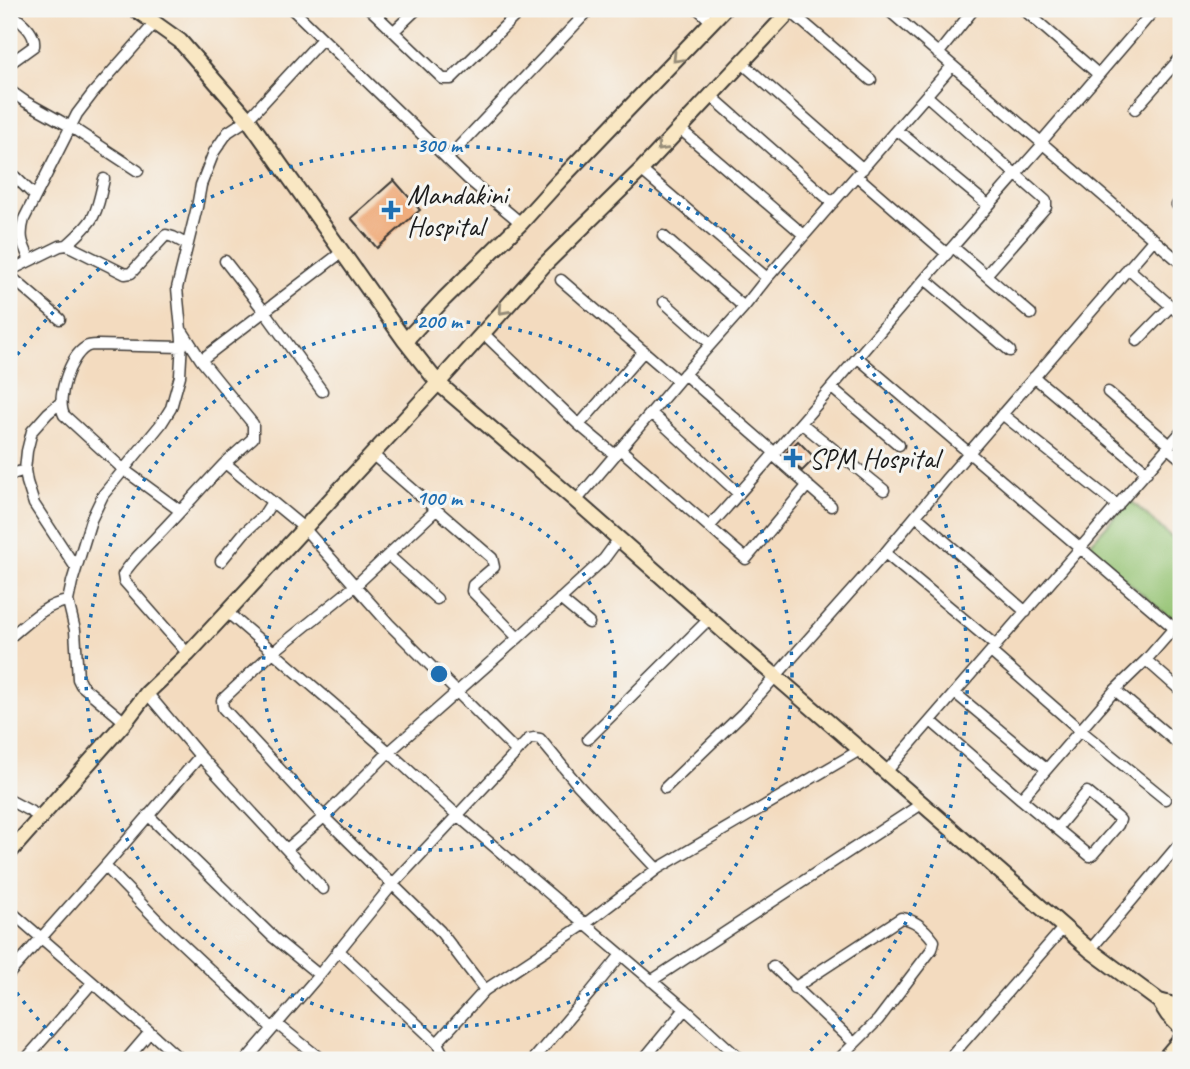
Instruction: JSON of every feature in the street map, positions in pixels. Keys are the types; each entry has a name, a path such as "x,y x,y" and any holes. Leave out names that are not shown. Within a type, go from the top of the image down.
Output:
{"street":[{"path":"135,9 180,41 248,119 405,341 438,383 1090,950 1159,1001 1181,1007"},
{"path":"292,9 468,179 521,223"},
{"path":"370,9 443,79 451,79 517,10"},
{"path":"394,31 418,9"},
{"path":"447,159 590,9"},
{"path":"698,9 712,22"},
{"path":"405,341 724,9"},
{"path":"887,9 1181,263"},
{"path":"938,54 974,9"},
{"path":"1023,9 1036,13 1098,74"},
{"path":"709,527 858,358 1155,9"},
{"path":"9,853 125,722 147,693 227,612 544,265 640,170 791,10 871,80"},
{"path":"9,11 34,35 35,41 29,51 9,64"},
{"path":"30,260 20,231 77,114 155,23"},
{"path":"125,722 78,680 75,630 68,601 76,568 91,520 103,495 161,425 171,408 180,376 182,347 177,288 201,185 214,152 229,132 248,119 322,39"},
{"path":"1135,110 1180,61"},
{"path":"741,62 860,172 950,250 986,275 1031,314"},
{"path":"576,501 952,66"},
{"path":"9,90 138,171"},
{"path":"710,95 833,203"},
{"path":"927,96 1046,201 1046,207 986,275"},
{"path":"679,128 804,235"},
{"path":"897,130 988,205"},
{"path":"9,170 35,196"},
{"path":"640,170 767,278"},
{"path":"60,319 9,273 30,260 67,245 87,227 97,211 104,179"},
{"path":"9,235 21,240"},
{"path":"67,245 125,274 131,273 166,235 186,244"},
{"path":"663,236 744,307"},
{"path":"665,788 743,713 885,553 1154,239"},
{"path":"201,360 342,252"},
{"path":"225,261 321,391"},
{"path":"1128,268 1181,316"},
{"path":"925,279 1010,351"},
{"path":"561,280 644,351 774,454 831,506"},
{"path":"664,302 711,344"},
{"path":"1137,341 1171,306"},
{"path":"181,329 201,360 253,424 253,438 179,510 123,575 124,581 188,654"},
{"path":"483,333 579,425 618,452 746,559 808,485"},
{"path":"179,510 123,469 64,415 60,403 69,368 88,346 182,347"},
{"path":"579,425 644,351"},
{"path":"858,358 1080,550 1179,623 1115,690 1021,799"},
{"path":"1034,377 1147,472"},
{"path":"832,388 899,445"},
{"path":"1108,392 1181,459"},
{"path":"60,403 47,413 32,431 25,470 34,504 76,568"},
{"path":"651,413 739,494"},
{"path":"1002,414 1118,506"},
{"path":"801,423 884,490"},
{"path":"886,772 1181,432"},
{"path":"372,454 492,558 494,566 473,585 472,591 518,638"},
{"path":"225,463 304,528 388,624 517,752"},
{"path":"9,475 25,470"},
{"path":"220,561 263,516 272,502"},
{"path":"436,509 355,586 272,653 222,700 223,708 324,817 440,931 485,990"},
{"path":"916,516 1026,612"},
{"path":"287,849 324,817 389,752 604,559 618,540"},
{"path":"885,553 994,649 1080,730 1165,799"},
{"path":"388,555 437,599"},
{"path":"560,599 589,623"},
{"path":"9,638 43,610 68,601"},
{"path":"227,612 741,1060"},
{"path":"588,739 709,619"},
{"path":"1146,660 1181,691"},
{"path":"1115,690 1181,746"},
{"path":"147,693 200,756 323,889"},
{"path":"955,693 1046,769"},
{"path":"931,721 1021,799 1056,828 1090,856 1120,820 1087,792 1056,828"},
{"path":"246,1060 392,885 529,739 540,739 578,785 657,869"},
{"path":"438,1043 485,990 584,924 657,869 860,750"},
{"path":"9,974 200,756"},
{"path":"9,800 41,817"},
{"path":"651,981 922,803"},
{"path":"149,816 274,938 319,975"},
{"path":"1090,950 1181,842"},
{"path":"105,866 161,924 275,1026 322,1060"},
{"path":"9,910 181,1060"},
{"path":"794,988 901,918 906,918 927,931 934,941 932,949 877,1020 838,1060"},
{"path":"948,1060 1064,927"},
{"path":"338,950 438,1043 446,1060"},
{"path":"533,1060 620,956"},
{"path":"773,966 854,1043"},
{"path":"25,1060 92,983"},
{"path":"1159,1001 1168,1016 1181,1028"},
{"path":"642,1060 685,1009"},
{"path":"126,1060 150,1032"},
{"path":"1163,1060 1181,1039"}],"green space":[{"path":"1130,500 1181,546 1181,607 1171,619 1087,547"}],"building":[{"path":"394,180 420,210 377,248 351,218"},
{"path":"798,441 815,458 802,471 784,455"}],"place":[{"name":"Mandakini Hospital","path":"391,210"},
{"name":"SPM Hospital","path":"793,458"}]}
